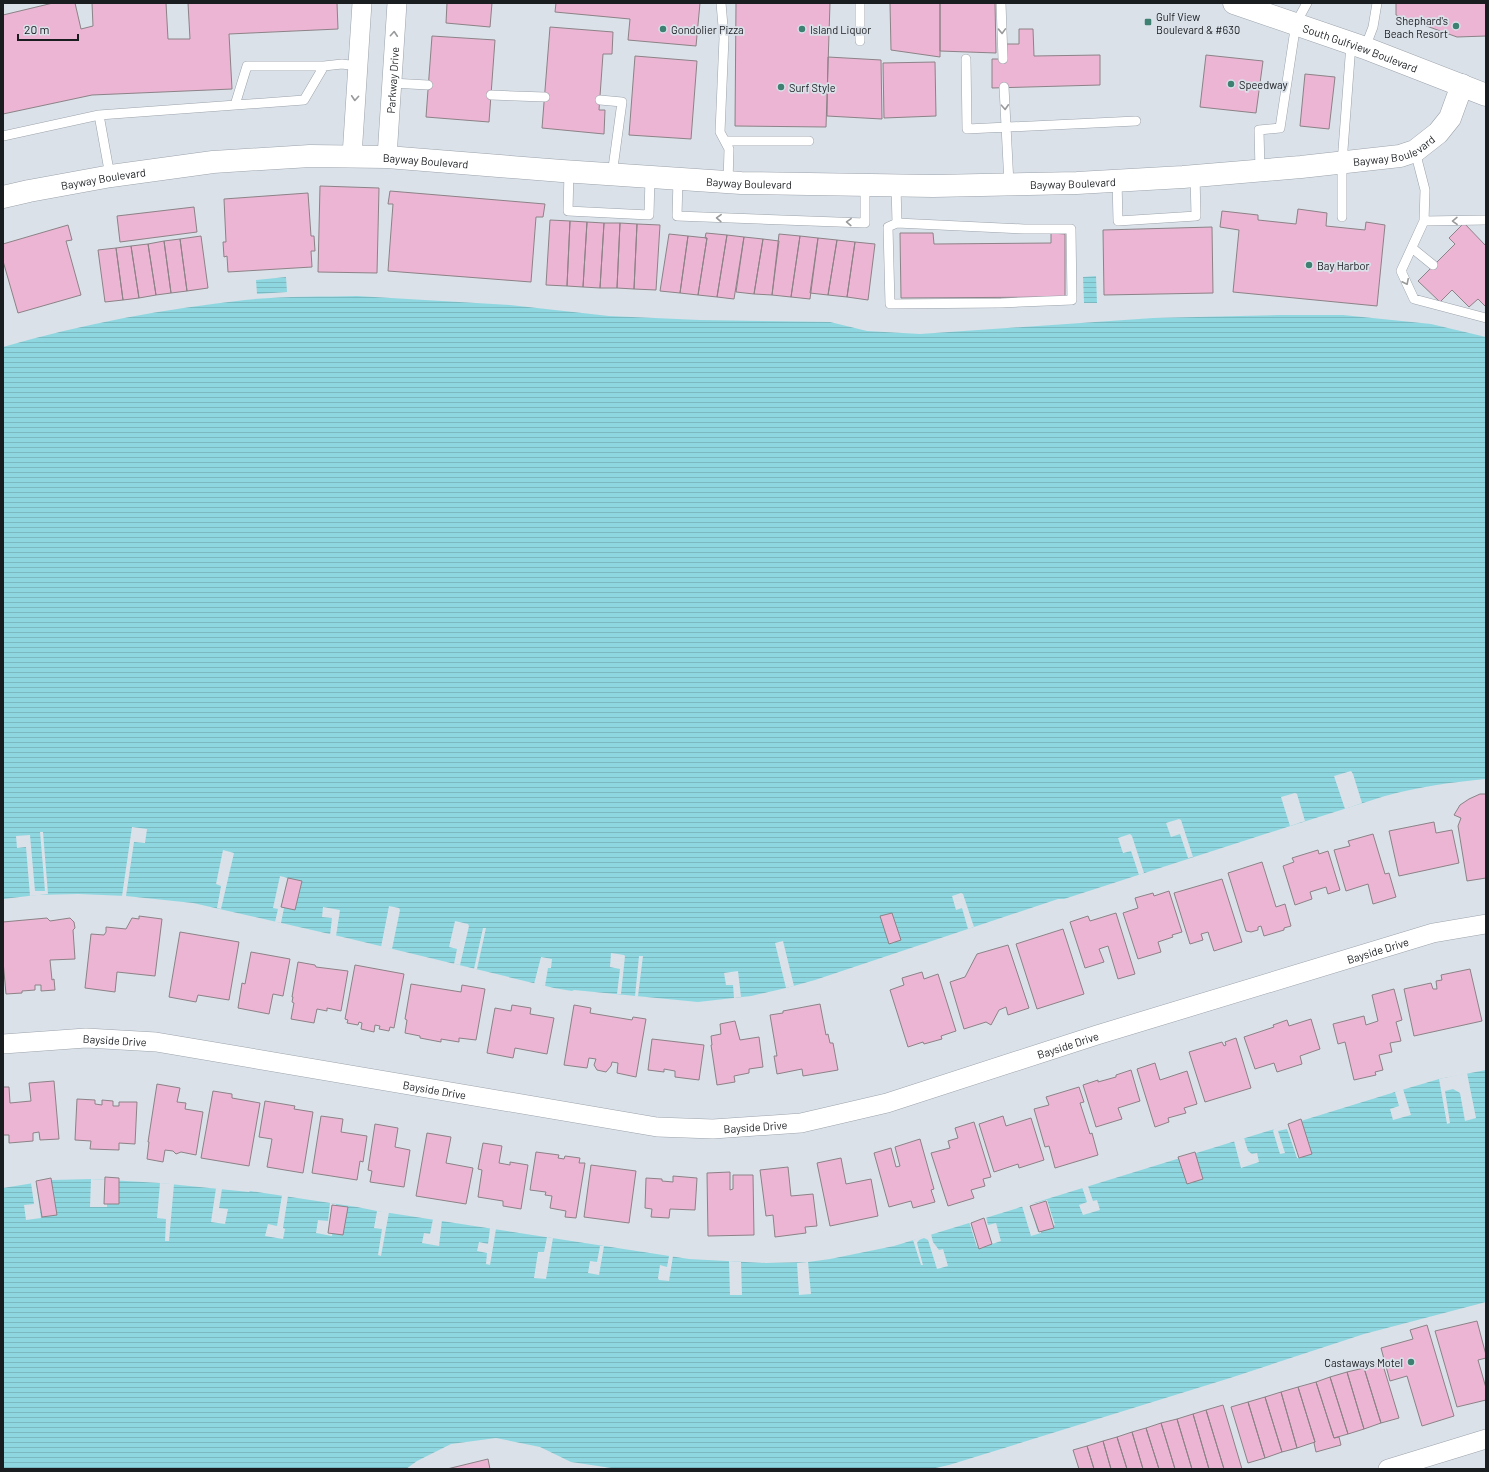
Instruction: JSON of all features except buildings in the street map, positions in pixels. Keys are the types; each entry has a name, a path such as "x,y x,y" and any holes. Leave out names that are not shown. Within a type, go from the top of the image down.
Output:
{"street":[{"path":"352,156 362,3"},
{"name":"Parkway Drive","path":"387,157 396,3"},
{"name":"South Gulfview Boulevard","path":"1234,3 1358,46 1486,95"},
{"name":"Bayway Boulevard","path":"3,197 110,176 213,162 310,156 387,157 569,172 728,182 896,186 1077,183 1195,176 1342,163 1400,156 1415,151 1438,133 1450,118 1462,86"},
{"name":"Bayside Drive","path":"3,1044 86,1038 156,1042 656,1127 713,1129 801,1123 887,1103 1097,1035 1433,933 1486,924"},
{"path":"1388,1469 1486,1439"}],"lane":[{"path":"721,3 724,38 720,132 728,149 728,182"},
{"path":"860,3 860,41"},
{"path":"1001,3 1003,59"},
{"path":"1260,170 1259,130 1280,128 1296,24 1307,3"},
{"path":"1342,217 1342,163 1358,46 1373,27 1374,4"},
{"path":"966,59 967,129 1136,121"},
{"path":"235,105 247,66 324,66 342,64 357,66"},
{"path":"3,136 99,115 304,100 324,66"},
{"path":"391,83 428,85"},
{"path":"1004,87 1009,184"},
{"path":"491,95 545,97"},
{"path":"600,100 622,102 612,174"},
{"path":"99,115 110,176"},
{"path":"725,141 808,141"},
{"path":"1415,151 1425,190 1424,221 1401,271 1414,299 1486,318"},
{"path":"569,172 568,211 649,215 650,177"},
{"path":"1117,180 1118,221 1196,216 1195,176"},
{"path":"678,179 678,216 865,223 865,185"},
{"path":"896,186 897,223"},
{"path":"1424,221 1486,220"},
{"path":"897,223 1024,229 1071,229 1072,300 1001,303 890,304 888,227 897,223"},
{"path":"1412,248 1433,266"}],"water":[{"path":"1096,276 1097,303 1084,303 1083,277"},
{"path":"286,277 287,292 257,294 256,280"},
{"path":"357,296 510,305 609,316 700,320 830,322 867,331 920,334 1153,318 1343,315 1431,324 1486,337 1486,779 1435,785 1385,796 1064,899 1058,899 815,980 751,996 698,1002 572,991 554,988 347,938 193,903 126,896 78,894 37,895 3,899 3,347 93,324 184,308 287,297"},
{"path":"1486,1070 1486,1302 1364,1334 1230,1378 949,1465 931,1469 618,1469 571,1462 540,1447 496,1438 451,1444 417,1461 406,1469 3,1469 3,1188 52,1180 91,1179 160,1183 250,1191 689,1259 766,1263 808,1262 894,1246 1395,1092 1439,1079"}],"pier":[{"path":"1351,771 1362,803 1345,809 1334,776"},
{"path":"1295,793 1297,794 1305,821 1290,826 1281,797"},
{"path":"1179,819 1181,820 1193,857 1188,858 1180,834 1171,837 1166,823"},
{"path":"132,827 147,829 145,843 134,842 126,896 122,896"},
{"path":"40,832 43,832 48,894 30,896 26,847 17,848 16,836 30,835 35,891 45,891"},
{"path":"1130,834 1132,836 1144,873 1139,875 1131,851 1123,853 1118,838"},
{"path":"223,850 234,853 221,909 217,908 221,886 216,884"},
{"path":"280,876 288,878 281,907 284,908 281,923 275,922 278,909 273,908"},
{"path":"961,893 963,894 974,927 968,929 962,908 956,910 952,896"},
{"path":"389,906 399,908 400,910 392,949 381,947"},
{"path":"323,907 340,910 336,936 330,935 332,918 322,917"},
{"path":"455,921 468,924 469,926 460,965 454,964 457,949 449,947"},
{"path":"483,928 486,928 477,969 474,969"},
{"path":"783,941 794,986 786,988 775,943"},
{"path":"611,953 625,956 621,994 617,994 620,969 610,967"},
{"path":"639,956 643,956 638,996 635,996"},
{"path":"541,957 552,959 551,968 548,968 545,986 534,984"},
{"path":"738,971 741,997 734,998 733,985 726,985 724,973"},
{"path":"1467,1073 1476,1118 1465,1121 1460,1093 1453,1089 1445,1091 1450,1123 1447,1124 1439,1079"},
{"path":"1403,1089 1411,1115 1393,1120 1390,1109 1399,1106 1395,1092"},
{"path":"1288,1124 1299,1158 1297,1158 1287,1129 1278,1131 1285,1153 1280,1154 1273,1131 1274,1129"},
{"path":"1244,1138 1248,1151 1252,1154 1257,1153 1259,1162 1241,1168 1234,1141"},
{"path":"91,1179 105,1180 104,1204 107,1204 107,1207 90,1207"},
{"path":"36,1182 41,1218 26,1220 24,1205 34,1204 31,1183"},
{"path":"160,1183 174,1184 169,1241 165,1241 166,1219 157,1218"},
{"path":"1088,1186 1093,1201 1097,1200 1100,1210 1083,1215 1079,1205 1087,1202 1082,1187"},
{"path":"216,1188 222,1189 219,1208 228,1209 225,1224 211,1222"},
{"path":"282,1195 288,1196 283,1228 285,1229 283,1239 265,1236 268,1224 277,1226"},
{"path":"1047,1200 1055,1225 1053,1226 1030,1206 1038,1232 1041,1232 1031,1236 1022,1206"},
{"path":"330,1203 336,1204 333,1205 332,1236 316,1233 318,1220 328,1221"},
{"path":"377,1211 389,1212 381,1256 378,1255 382,1229 374,1228"},
{"path":"986,1217 988,1225 996,1223 1001,1241 992,1244 984,1218 971,1223 977,1247 969,1222"},
{"path":"433,1219 442,1220 439,1246 422,1243 424,1233 430,1234"},
{"path":"490,1228 496,1229 490,1265 486,1264 487,1253 477,1251 479,1242 488,1244"},
{"path":"931,1234 933,1242 939,1250 943,1249 948,1266 937,1269 928,1240 924,1238 919,1240 917,1243 923,1265 921,1265 913,1240"},
{"path":"547,1237 553,1238 546,1279 534,1278 538,1252 544,1252"},
{"path":"600,1246 604,1246 599,1275 588,1273 590,1261 597,1262"},
{"path":"669,1256 673,1256 669,1281 659,1280 660,1265 667,1267"},
{"path":"729,1261 741,1262 742,1295 730,1295"},
{"path":"808,1262 811,1294 799,1295 797,1263"}],"place":[{"name":"Gulf View Boulevard & #630","path":"1148,22"},
{"name":"Shephard's Beach Resort","path":"1456,26"},
{"name":"Gondolier Pizza","path":"663,29"},
{"name":"Island Liquor","path":"802,29"},
{"name":"Speedway","path":"1231,84"},
{"name":"Surf Style","path":"781,87"},
{"name":"Bay Harbor","path":"1309,265"},
{"name":"Castaways Motel","path":"1411,1362"}]}
